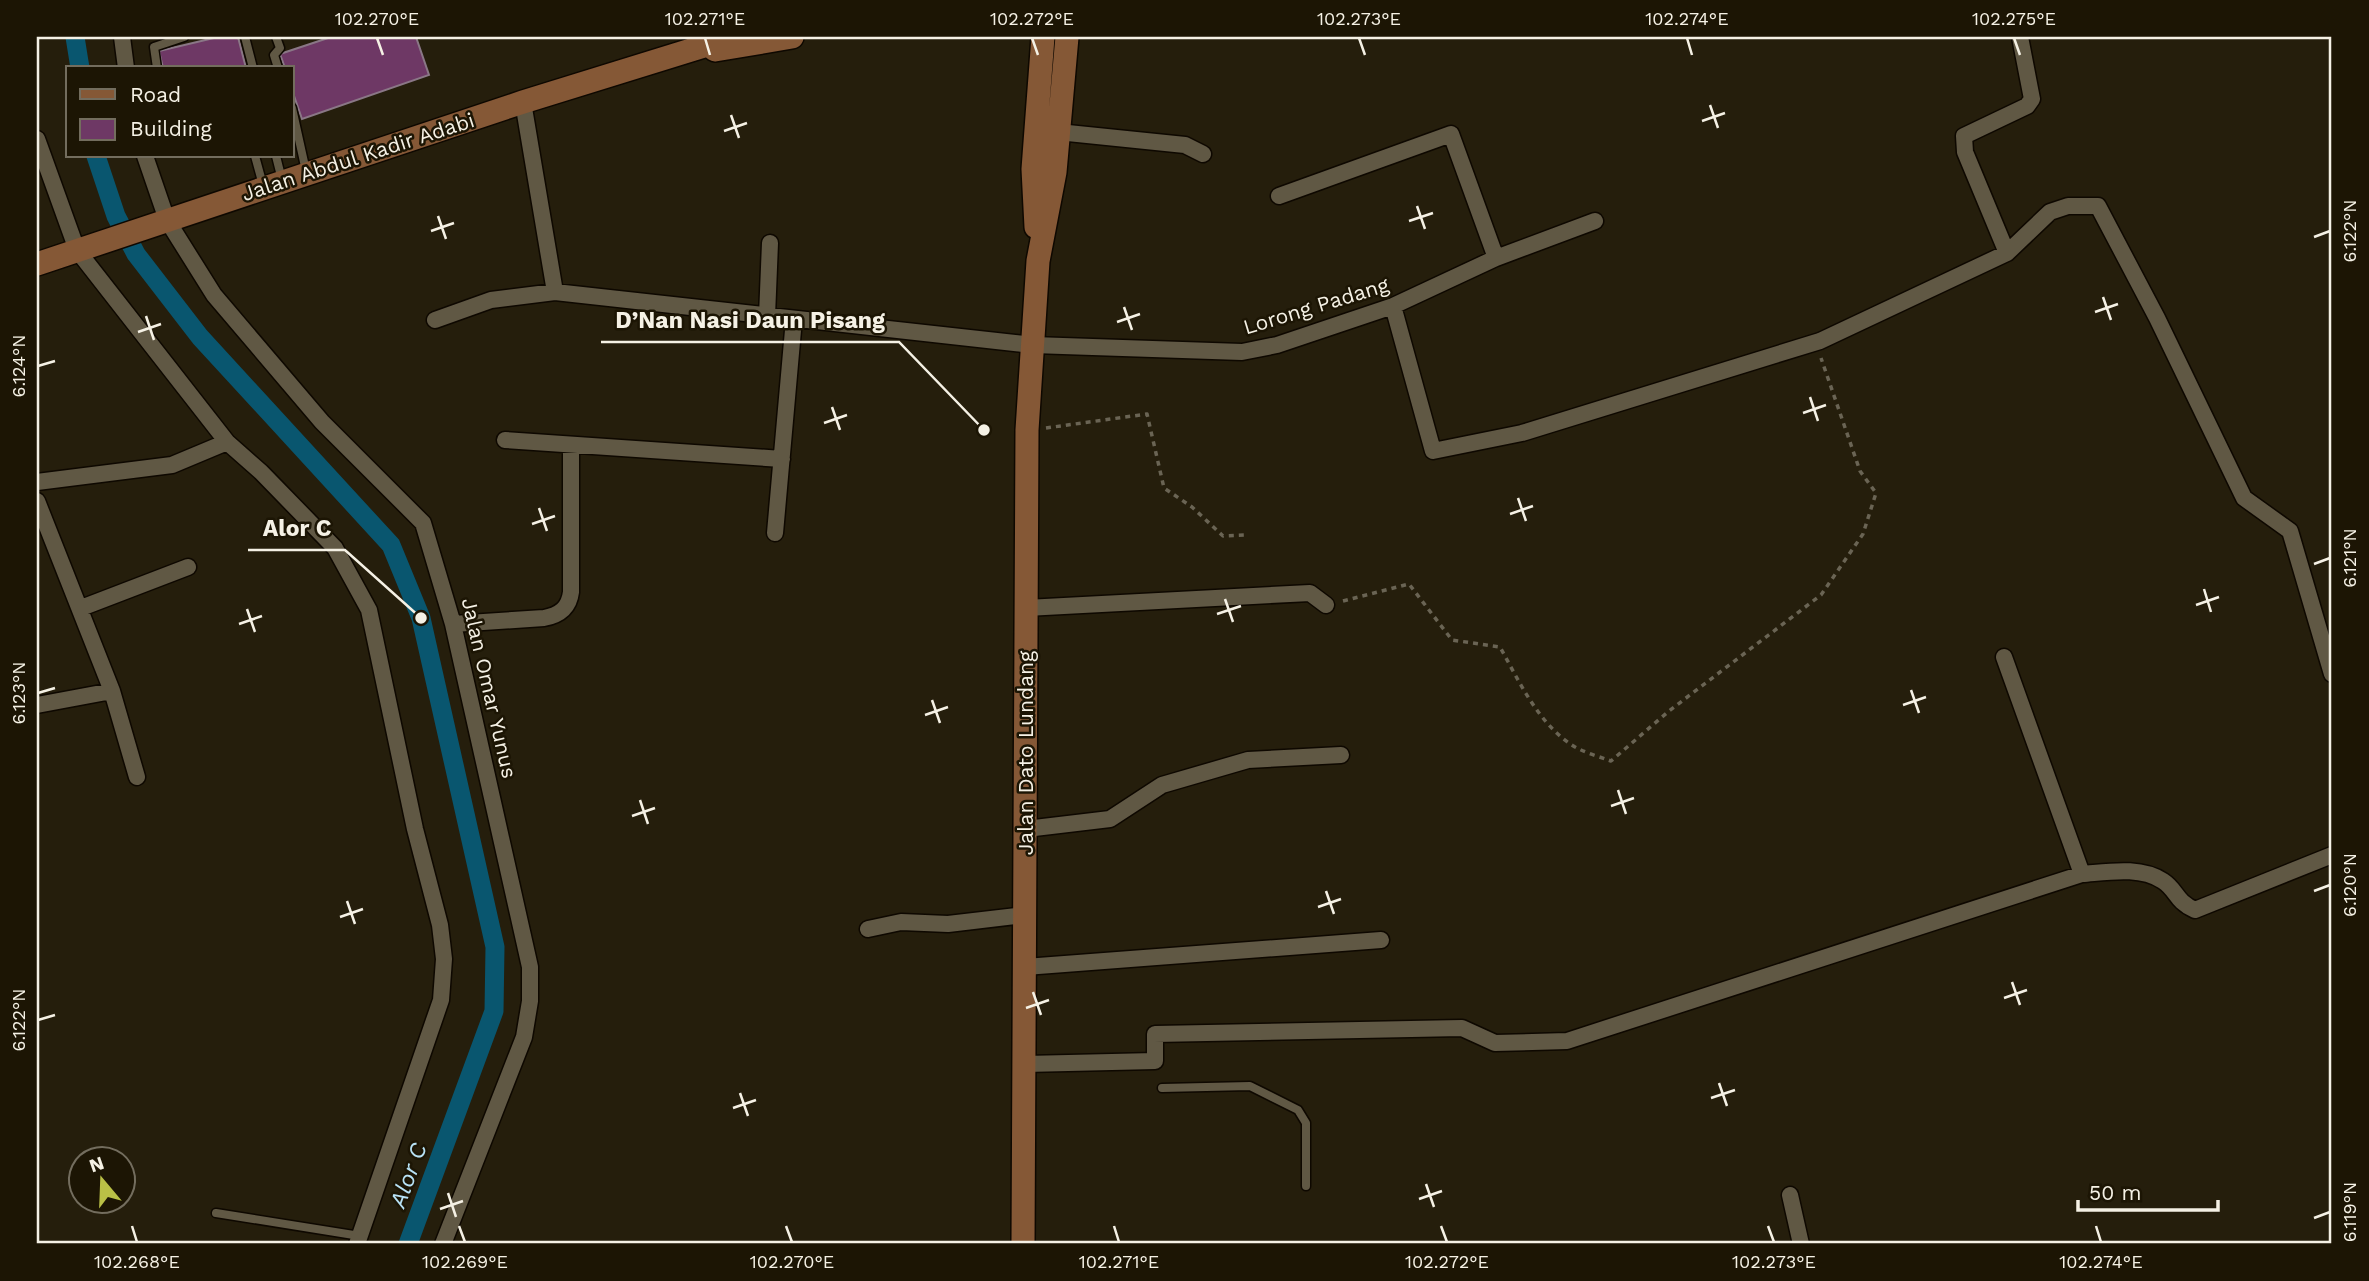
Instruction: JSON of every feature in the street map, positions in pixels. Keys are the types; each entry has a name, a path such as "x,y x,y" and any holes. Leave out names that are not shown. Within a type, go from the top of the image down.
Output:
{"main road":[{"name":"Jalan Abdul Kadir Adabi","path":"37,264 523,102 733,37"},
{"name":"Jalan Abdul Kadir Adabi","path":"681,55 792,37"},
{"path":"1028,37 1040,79"},
{"name":"Jalan Dato Lundang","path":"1023,1244 1027,430 1038,261 1033,169 1043,37"},
{"name":"Jalan Dato Lundang","path":"1038,261 1055,172 1067,37"},
{"path":"1064,69 1075,37"}],"street":[{"path":"122,37 126,66"},
{"path":"2007,253 1965,152 1964,136 2027,106 2032,99 2020,37"},
{"path":"523,102 555,292"},
{"path":"1058,132 1185,145 1203,154"},
{"path":"1279,195 1451,134 1496,258"},
{"path":"37,139 77,250 227,442 261,471 335,548 369,610 415,829 440,925 444,959 441,999 359,1240"},
{"name":"Jalan Omar Yunus","path":"145,158 157,223 214,296 322,422 424,523 453,624 516,897 530,967 530,1001 524,1037 443,1244"},
{"path":"1393,306 1433,451 1522,433 1816,343 2007,253 2050,212 2068,206 2098,206 2157,318 2244,498 2290,531 2332,674"},
{"name":"Lorong Padang","path":"435,320 491,300 555,292 1033,345 1242,352 1277,345 1393,306 1496,258 1595,221"},
{"path":"766,316 770,243"},
{"path":"775,533 794,319"},
{"path":"505,440 782,459"},
{"path":"37,482 172,465 227,442"},
{"path":"453,624 544,618 557,615 567,606 571,592 571,445"},
{"path":"37,502 112,691 137,777"},
{"path":"80,608 188,567"},
{"path":"1026,608 1310,593 1326,605"},
{"path":"2004,657 2082,874"},
{"path":"37,705 112,691"},
{"path":"1026,829 1110,819 1162,785 1248,760 1341,755"},
{"path":"1025,1064 1154,1060 1155,1034 1462,1028 1494,1043 1567,1041 2082,874 2143,872 2165,882 2181,904 2195,910 2332,855"},
{"path":"868,929 901,922 948,924 1026,915"},
{"path":"1025,967 1381,940"},
{"path":"1790,1195 1801,1244"}],"lane":[{"path":"157,66 154,47 184,37"},
{"path":"245,37 252,66"},
{"path":"276,37 280,48 274,55 277,66"},
{"path":"294,117 307,174"},
{"path":"256,158 273,185"},
{"path":"273,185 276,158"},
{"path":"1163,1088 1250,1086 1298,1110 1306,1123 1306,1186"},
{"path":"216,1213 359,1240"}],"path":[{"path":"1326,605 1409,584 1452,640 1500,647 1531,703 1554,729 1576,747 1611,761 1669,711 1821,595 1863,534 1877,493 1860,471 1816,343"},
{"path":"1027,430 1094,424 1147,414 1164,488 1192,507 1223,536 1245,535"}],"building":[{"path":"218,37 238,37 245,66 163,66 159,51"},
{"path":"331,37 416,37 429,75 302,119 294,96 294,66 284,66 280,54"}],"waterway":[{"name":"Alor C","path":"75,37 80,66"},
{"name":"Alor C","path":"97,158 116,216 136,254 200,337 391,545 421,618 495,947 494,1011 408,1244"}],"place":[{"name":"D’Nan Nasi Daun Pisang","path":"984,430"},
{"name":"Alor C","path":"421,618"}]}
